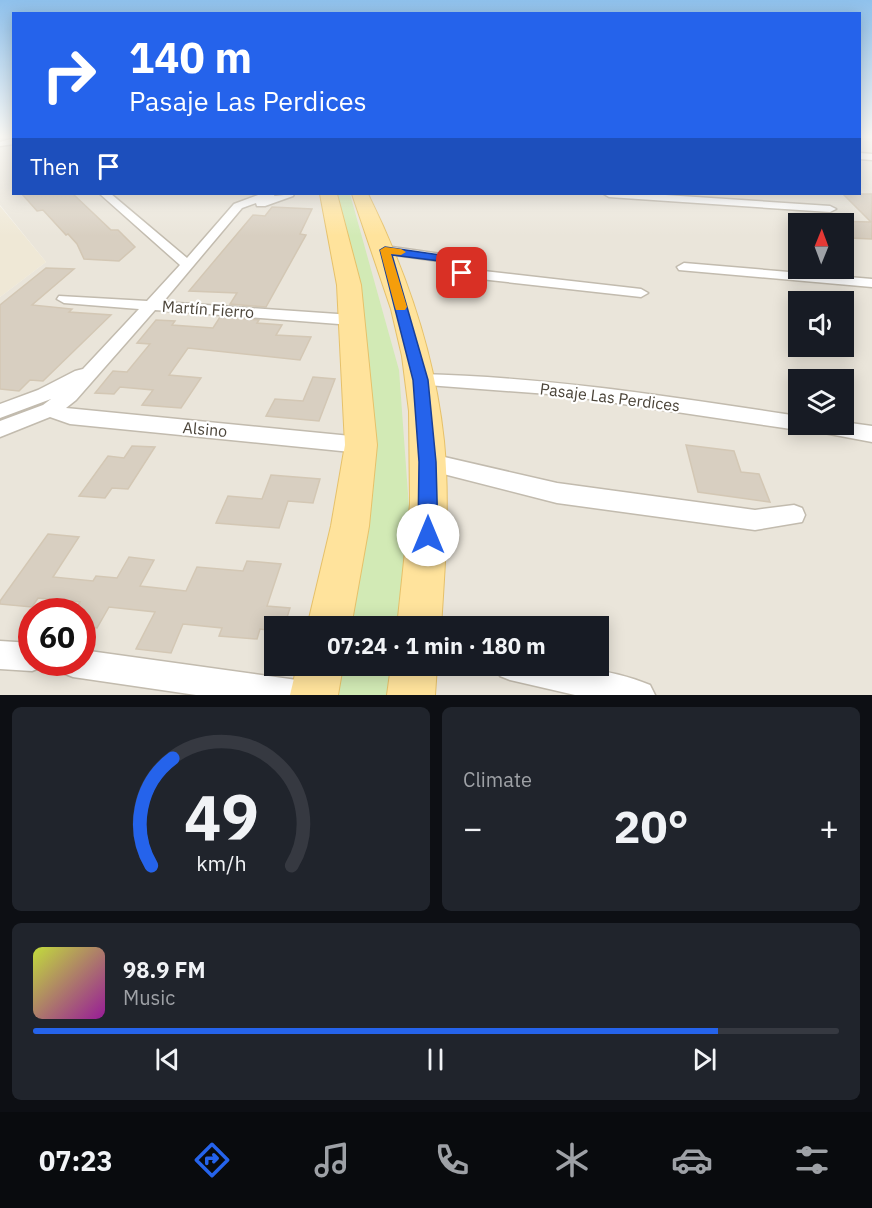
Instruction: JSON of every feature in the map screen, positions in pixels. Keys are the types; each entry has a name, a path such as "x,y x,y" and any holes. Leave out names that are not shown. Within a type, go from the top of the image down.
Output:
{"main road":[{"path":"328,195 349,285 362,445 350,526 331,616"},
{"path":"360,195 385,250 420,380 428,462 428,535 420,616"},
{"path":"314,695 318,676"},
{"path":"411,695 413,676"}],"street":[{"path":"106,195 186,264"},
{"path":"0,429 50,410 70,395 228,220 238,206 267,195"},
{"path":"228,220 251,207 286,195"},
{"path":"624,195 830,209"},
{"path":"385,250 450,259 462,273 641,293"},
{"path":"684,267 872,284"},
{"name":"Martín Fierro","path":"64,299 352,320"},
{"path":"0,411 44,395 101,361"},
{"name":"Pasaje Las Perdices","path":"420,380 456,380 578,391 788,422"},
{"name":"Alsino","path":"50,410 70,417 362,445"},
{"path":"854,431 872,434"},
{"path":"428,462 557,493 755,520 794,515"},
{"path":"0,655 18,656"},
{"path":"96,666 297,695"},
{"path":"555,676 640,695"}],"shaded area":[{"path":"0,170 12,170 12,195 861,195 861,170 872,170 872,695 0,695 0,297 46,262 0,205"},
{"path":"0,206 46,262 0,297"}],"green space":[{"path":"332,195 350,195 399,370 410,521 402,616 341,616 370,466"},
{"path":"329,676 393,676 390,695 324,695"}],"building":[{"path":"872,194 872,239 854,238 854,222 871,222 844,195"},
{"path":"23,195 74,195 111,230 118,230 135,247 119,261 84,259 77,244 68,234 66,235 43,210 37,211"},
{"path":"272,207 312,209 300,234 306,235 266,307 230,304 237,293 189,291 253,215 265,216"},
{"path":"46,268 74,269 32,305 72,309 69,312 111,315 43,381 30,380 19,391 0,389 0,305"},
{"path":"220,317 259,320 257,323 282,325 276,335 311,337 300,360 188,348 169,375 201,378 181,408 142,405 153,390 120,387 114,394 95,393 113,371 127,372 150,344 137,343 156,320 175,321 172,325 213,328"},
{"path":"313,377 335,379 319,421 266,416 275,399 303,401"},
{"path":"686,445 734,451 741,472 759,474 770,502 698,492"},
{"path":"132,446 155,447 128,489 112,488 105,498 79,496 108,456 124,458"},
{"path":"271,475 320,479 313,503 288,501 279,528 216,523 228,496 262,499"},
{"path":"48,534 79,537 53,577 93,581 96,576 117,578 129,557 154,560 140,586 186,591 197,567 243,571 247,561 281,564 267,606 290,608 287,616 264,616 264,630 260,629 257,639 219,636 222,628 183,624 171,653 136,649 155,612 109,607 97,628 96,598 18,598 18,606 0,604"}],"slow traffic":[{"path":"401,252 385,250 401,307"}],"route":[{"path":"428,535 426,421 420,380 385,250 450,259 462,273"}]}
